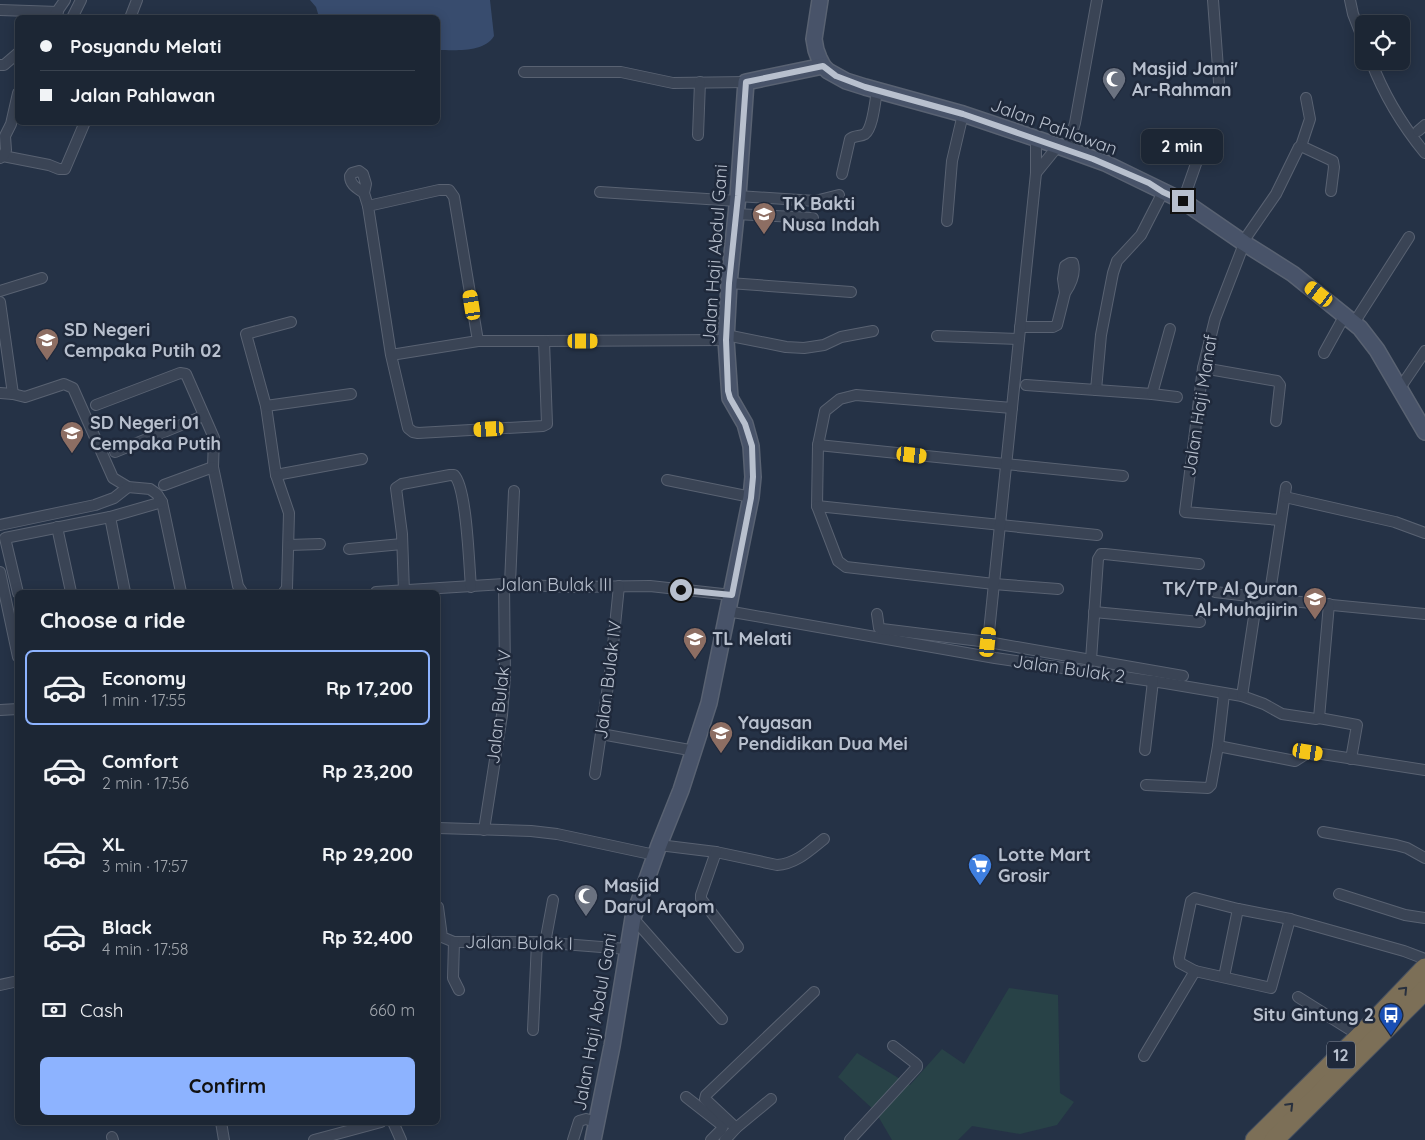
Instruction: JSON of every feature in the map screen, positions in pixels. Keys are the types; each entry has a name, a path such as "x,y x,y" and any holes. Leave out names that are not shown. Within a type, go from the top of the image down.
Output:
{"highway":[{"name":"12","path":"1255,1140 1360,1036 1425,968"},
{"name":"12","path":"1274,1140 1425,990"}],"street":[{"path":"0,10 55,15 65,0"},
{"path":"74,15 81,0"},
{"path":"131,15 137,0"},
{"path":"524,72 621,72 673,82 746,82 823,66 816,50 814,39 820,0"},
{"path":"1036,173 1063,148 1075,123 1098,0"},
{"path":"1213,0 1219,82"},
{"path":"1350,0 1355,19"},
{"path":"0,65 4,65 15,56"},
{"name":"Jalan Pahlawan","path":"823,66 846,81 963,114 1063,148 1123,171 1183,201 1292,274 1349,319 1377,350 1425,432"},
{"path":"1375,70 1393,108 1410,135 1425,153"},
{"path":"698,135 700,82"},
{"name":"Jalan Haji Abdul Gani","path":"592,1140 612,1046 633,918 695,751 709,703 751,498 753,477 752,446 745,424 730,398 726,337 746,82"},
{"path":"842,174 850,139 865,133 869,128 877,91"},
{"name":"Jalan Haji Manaf","path":"1280,520 1184,512 1203,368 1215,319 1244,243 1255,223 1276,194 1298,148 1301,146 1310,119 1306,98"},
{"path":"15,108 12,124 2,136 6,150 2,157 49,165 59,170 65,169 84,125"},
{"path":"947,221 952,161 963,114"},
{"path":"1183,201 1206,134"},
{"path":"988,642 1036,173 1036,138"},
{"path":"1301,146 1333,161 1331,191"},
{"path":"368,206 445,189 453,193 478,341"},
{"path":"600,192 737,204 813,218"},
{"path":"1096,390 1101,335 1113,273 1118,261 1141,235 1163,192"},
{"path":"364,193 368,206 392,355 404,402 407,425 410,430 413,432 546,425 548,421 544,341"},
{"path":"737,204 815,201 839,195"},
{"path":"1324,353 1408,237"},
{"path":"0,291 42,278"},
{"path":"729,283 851,292"},
{"path":"1020,327 1053,327 1057,325 1065,293"},
{"path":"0,302 13,394"},
{"path":"286,590 289,513 276,475 266,406 246,334 291,322"},
{"path":"1152,394 1170,329"},
{"path":"392,355 478,341 726,337 786,347 804,348 824,345 841,337 873,331"},
{"path":"936,336 1019,339"},
{"path":"1400,388 1425,351"},
{"path":"1203,368 1277,381 1280,385 1276,421"},
{"path":"96,405 182,372 186,374 214,438 213,467 238,586 241,590"},
{"path":"0,393 25,397 64,384 71,386 81,403 113,478 128,487 150,489 162,502 181,590"},
{"path":"1026,385 1177,397"},
{"path":"266,406 351,394"},
{"path":"1012,408 856,395 840,399 825,410 818,445 817,506 841,565 1058,590"},
{"path":"115,452 203,416"},
{"path":"818,445 1123,476"},
{"path":"276,475 362,459"},
{"path":"164,485 213,467"},
{"path":"404,590 402,544 396,488 402,484 450,475 456,477 464,507 470,587"},
{"path":"667,480 751,498"},
{"path":"0,525 95,505 114,498 128,487"},
{"name":"Jalan Bulak V","path":"484,830 502,715 505,676 507,584 514,491"},
{"path":"1269,599 1280,520 1286,492 1395,522 1425,533"},
{"path":"17,590 5,538 110,517 162,502"},
{"path":"817,506 1097,535"},
{"path":"110,517 125,590"},
{"path":"57,527 71,590"},
{"path":"289,544 320,544"},
{"path":"349,549 402,544"},
{"path":"1091,660 1098,559 1101,554 1199,564"},
{"path":"0,572 4,616 15,648"},
{"name":"Jalan Bulak III","path":"430,590 507,584 650,586 732,595"},
{"name":"Jalan Bulak IV","path":"595,774 612,665 619,586"},
{"path":"1215,592 1425,614"},
{"path":"1242,696 1257,597"},
{"path":"1319,718 1328,604"},
{"name":"Jalan Bulak 2","path":"727,611 995,658 1242,696 1264,704 1282,714 1357,725 1351,759"},
{"path":"1094,612 1200,622"},
{"path":"878,614 878,625 882,629 988,642 1183,676"},
{"path":"1145,750 1153,681"},
{"path":"1146,785 1208,788 1213,781 1224,694"},
{"path":"0,710 15,709"},
{"path":"601,734 695,751"},
{"path":"1218,746 1295,761 1308,752 1425,770"},
{"path":"440,828 531,831 657,850 716,852 778,865 794,861 824,839"},
{"path":"1323,832 1407,848 1425,858"},
{"path":"716,852 702,890 701,899 738,947"},
{"path":"1339,894 1404,915 1425,918"},
{"path":"1290,918 1272,988 1196,971 1183,966 1178,961 1191,901 1195,898 1238,909 1290,918 1404,951 1425,959"},
{"path":"533,1030 541,943 553,900"},
{"path":"1224,977 1238,909"},
{"path":"633,918 722,1019"},
{"name":"Jalan Bulak I","path":"440,939 454,942 541,943 627,949"},
{"path":"454,942 453,978 459,990"},
{"path":"1144,1056 1196,971"},
{"path":"0,985 15,982"},
{"path":"736,1128 706,1099 706,1095 814,992"},
{"path":"1298,997 1360,1036"},
{"path":"850,1140 916,1068 916,1063 893,1046"},
{"path":"686,1097 723,1126 711,1140"},
{"path":"725,1140 736,1128 771,1099"},
{"path":"573,1140 579,1121 596,1122"},
{"path":"222,1125 224,1140"},
{"path":"314,1140 370,1125"},
{"path":"394,1125 401,1140"}],"green space":[{"path":"1009,988 1058,995 1060,1093 1074,1102 1057,1125 1020,1134 972,1126 958,1140 892,1140 875,1111 838,1077 857,1053 910,1085 942,1049 964,1064"}],"water":[{"path":"310,0 490,0 494,36 476,48 440,50 440,15 318,15 316,7"}],"place":[{"name":"Masjid Jami' Ar-Rahman","path":"1114,100"},
{"name":"TK Bakti Nusa Indah","path":"764,235"},
{"name":"SD Negeri Cempaka Putih 02","path":"47,361"},
{"name":"SD Negeri 01 Cempaka Putih","path":"72,454"},
{"name":"TK/TP Al Quran Al-Muhajirin","path":"1315,620"},
{"name":"TL Melati","path":"695,660"},
{"name":"Yayasan Pendidikan Dua Mei","path":"721,754"},
{"name":"Lotte Mart Grosir","path":"980,886"},
{"name":"Masjid Darul Arqom","path":"586,917"},
{"name":"Situ Gintung 2","path":"1391,1036"}],"route":[{"path":"681,590 732,595 751,498 753,477 752,446 745,424 728,391 726,340 746,82 823,66 846,81 963,114 1105,163 1183,201"}]}
